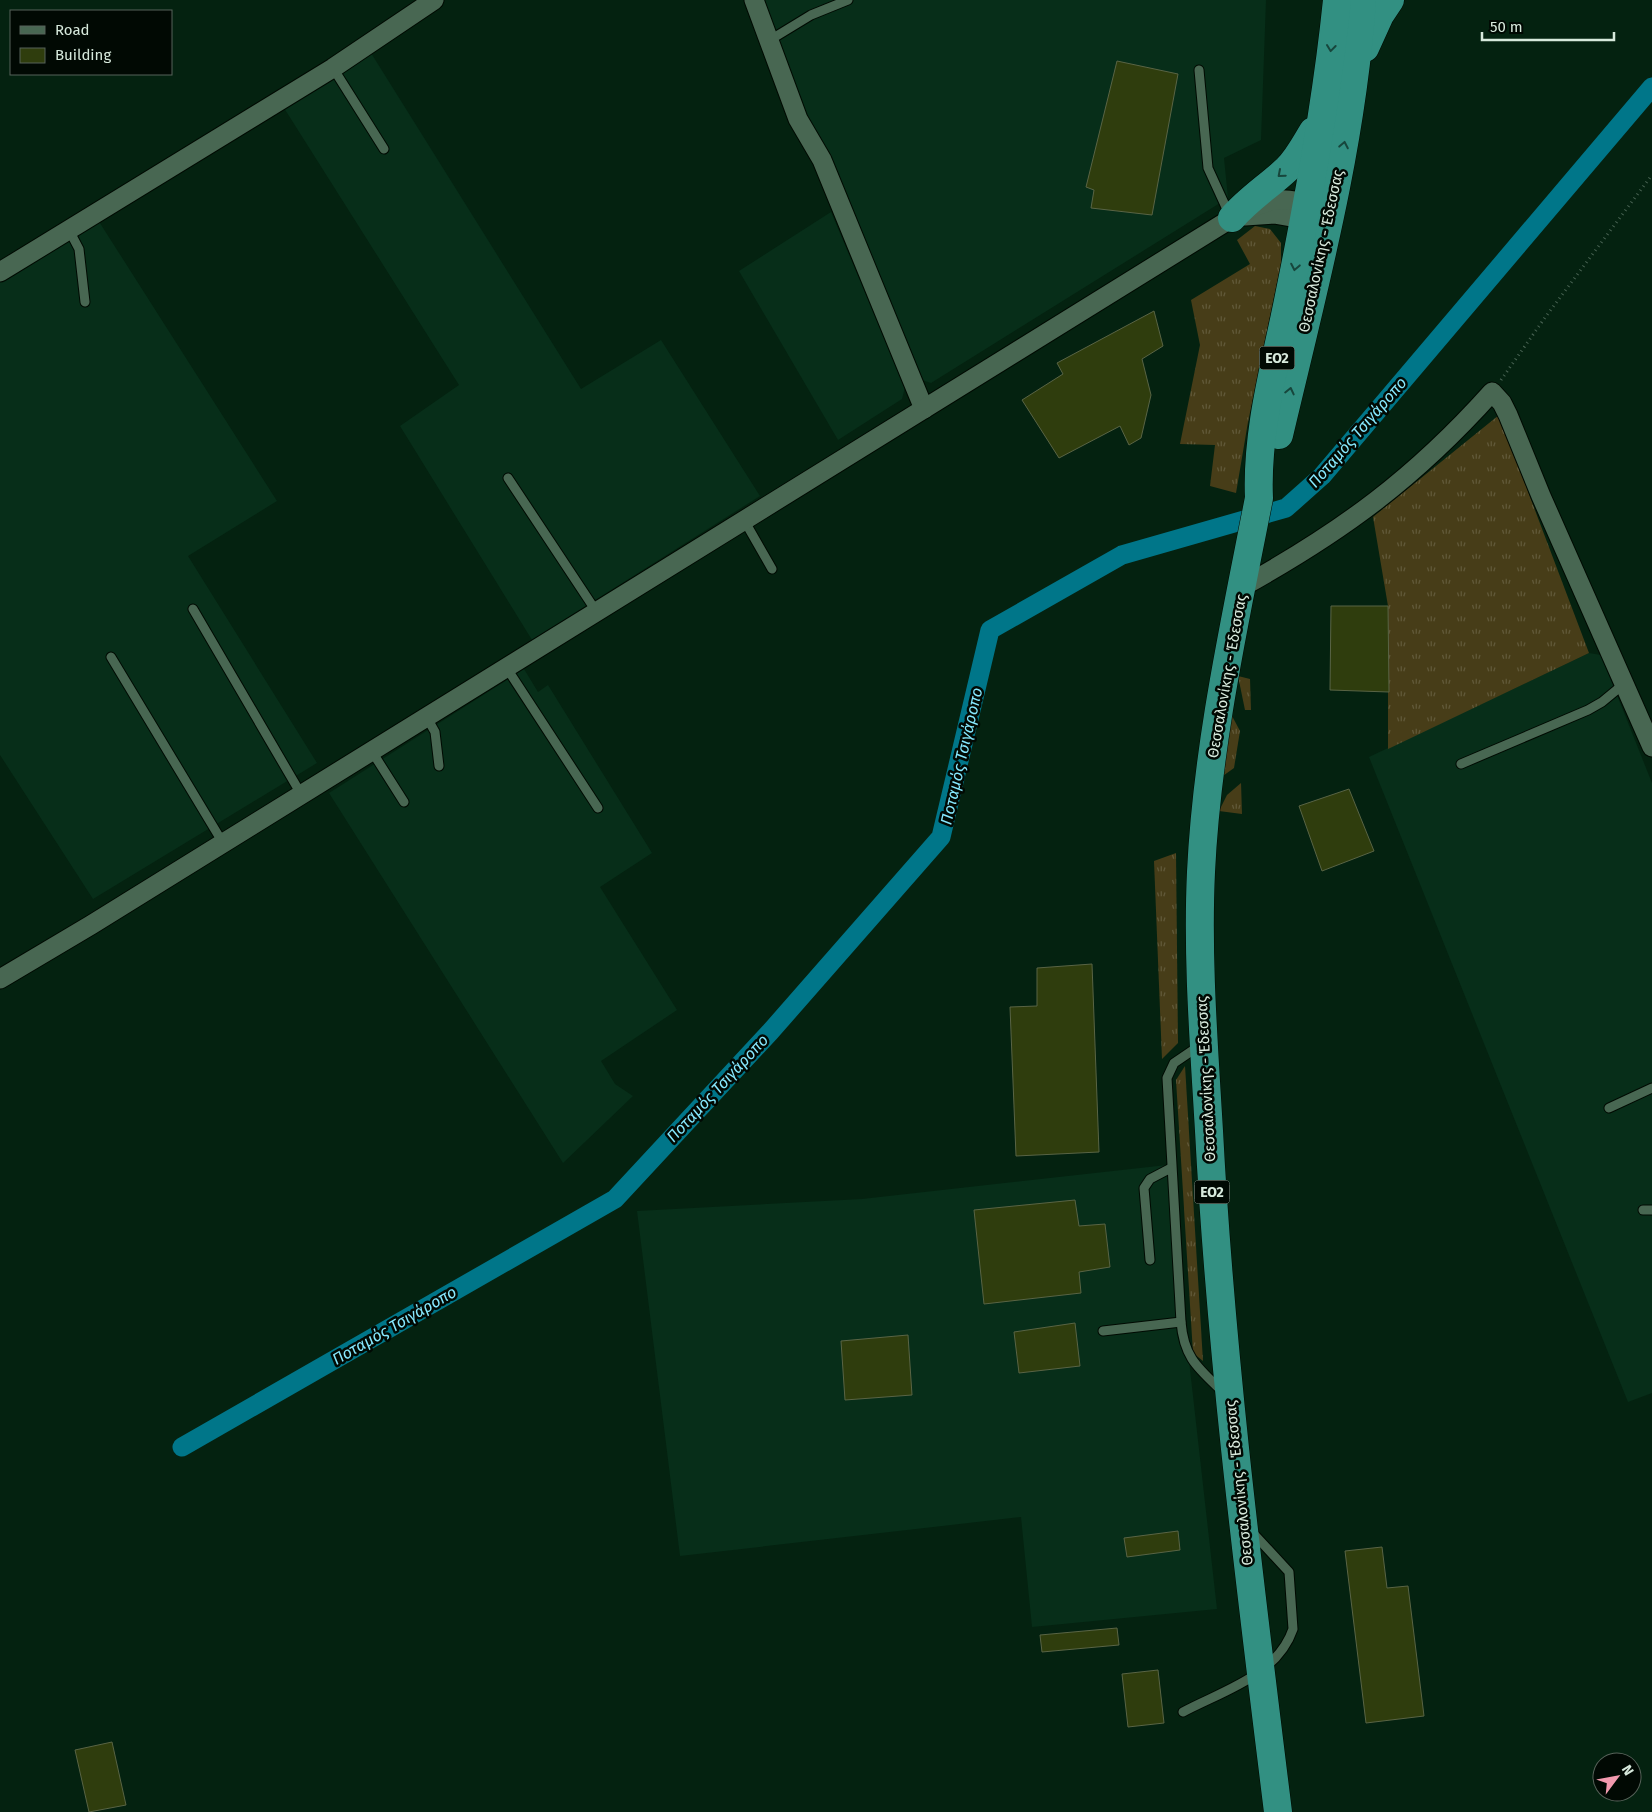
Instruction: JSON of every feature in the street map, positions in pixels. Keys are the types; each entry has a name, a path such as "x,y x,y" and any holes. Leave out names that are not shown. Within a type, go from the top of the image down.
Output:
{"highway":[{"name":"Θεσσαλονίκης - Έδεσσας","path":"1318,214 1319,121 1337,0"},
{"name":"Θεσσαλονίκης - Έδεσσας","path":"1278,1812 1243,1524 1214,1237 1204,1043 1201,874 1206,807 1221,695 1259,498 1271,472 1318,214 1355,73 1362,0"},
{"path":"1355,73 1376,23 1390,0"},
{"path":"1232,218 1255,194 1298,157 1319,121"}],"street":[{"path":"0,272 333,68 434,0"},
{"path":"754,0 798,119 822,160 924,409"},
{"path":"0,979 91,925 1232,218 1274,214 1318,214"},
{"path":"1244,579 1318,543 1381,498 1440,448 1492,392 1502,403 1508,414 1580,585 1652,747"}],"lane":[{"path":"770,40 811,15 848,0"},
{"path":"333,68 384,150"},
{"path":"1199,70 1208,168 1232,218"},
{"path":"69,230 79,249 86,302"},
{"path":"508,478 596,611"},
{"path":"744,520 772,569"},
{"path":"193,609 301,794"},
{"path":"111,656 223,843"},
{"path":"506,667 598,808"},
{"path":"1461,764 1588,710 1602,702 1625,683"},
{"path":"426,716 435,732 440,766"},
{"path":"371,750 404,802"},
{"path":"1204,1043 1174,1063 1168,1073 1171,1168 1181,1322 1184,1345 1192,1362 1230,1398"},
{"path":"1609,1108 1652,1088"},
{"path":"1150,1260 1144,1188 1150,1178 1171,1168"},
{"path":"1103,1331 1181,1322"},
{"path":"1183,1712 1260,1673 1281,1650 1293,1629 1291,1579 1289,1572 1276,1555 1243,1524"}],"path":[{"path":"1492,392 1652,175"}],"shaded area":[{"path":"760,0 1266,0 1261,140 1224,158 1228,198 931,383 919,379 808,129"},
{"path":"371,53 581,389 661,340 760,496 532,640 400,426 459,385 284,108"},
{"path":"831,212 905,387 902,399 838,440 739,271"},
{"path":"98,220 277,501 188,556 317,763 93,899 0,755 0,281"},
{"path":"1589,653 1601,655 1652,783 1652,1393 1628,1402 1369,757"},
{"path":"524,669 538,692 548,685 652,853 600,887 677,1010 601,1061 615,1084 633,1096 563,1163 329,793"},
{"path":"1167,1165 1217,1609 1032,1627 1021,1517 680,1556 637,1211 862,1199"}],"green space":[{"path":"1255,226 1270,229 1281,243 1281,263 1248,422 1236,493 1210,486 1215,445 1180,444 1200,345 1191,300 1250,264 1237,240"},
{"path":"1499,415 1589,653 1388,749 1388,606 1373,517"},
{"path":"1238,676 1250,679 1251,710 1245,710"},
{"path":"1231,714 1240,731 1234,768 1220,778"},
{"path":"1241,783 1242,814 1219,811 1227,795"},
{"path":"1176,853 1178,1043 1162,1059 1154,861"},
{"path":"1185,1066 1203,1361 1193,1353 1176,1080"}],"building":[{"path":"1117,61 1178,74 1152,215 1091,208 1094,190 1086,187"},
{"path":"1154,311 1163,346 1142,359 1151,395 1141,438 1129,445 1120,426 1059,458 1022,400 1063,374 1057,363"},
{"path":"1331,606 1388,606 1389,692 1330,690"},
{"path":"1349,789 1374,851 1322,871 1299,806"},
{"path":"1092,964 1099,1152 1016,1156 1010,1007 1037,1006 1037,968"},
{"path":"1075,1200 1079,1226 1105,1224 1110,1267 1079,1272 1081,1293 984,1304 974,1210"},
{"path":"1075,1323 1080,1366 1019,1373 1014,1332"},
{"path":"908,1335 912,1395 845,1400 841,1341"},
{"path":"1178,1531 1180,1550 1127,1557 1124,1538"},
{"path":"1382,1547 1387,1588 1408,1586 1424,1716 1366,1723 1345,1551"},
{"path":"1117,1628 1119,1645 1042,1652 1040,1635"},
{"path":"1158,1670 1164,1723 1128,1727 1122,1674"},
{"path":"112,1742 126,1805 89,1812 75,1750"}],"waterway":[{"name":"Ποταμός Τσιγάροπο","path":"182,1447 615,1199 771,1031 941,837 990,630 1122,555 1286,508 1322,476 1652,87"}]}
